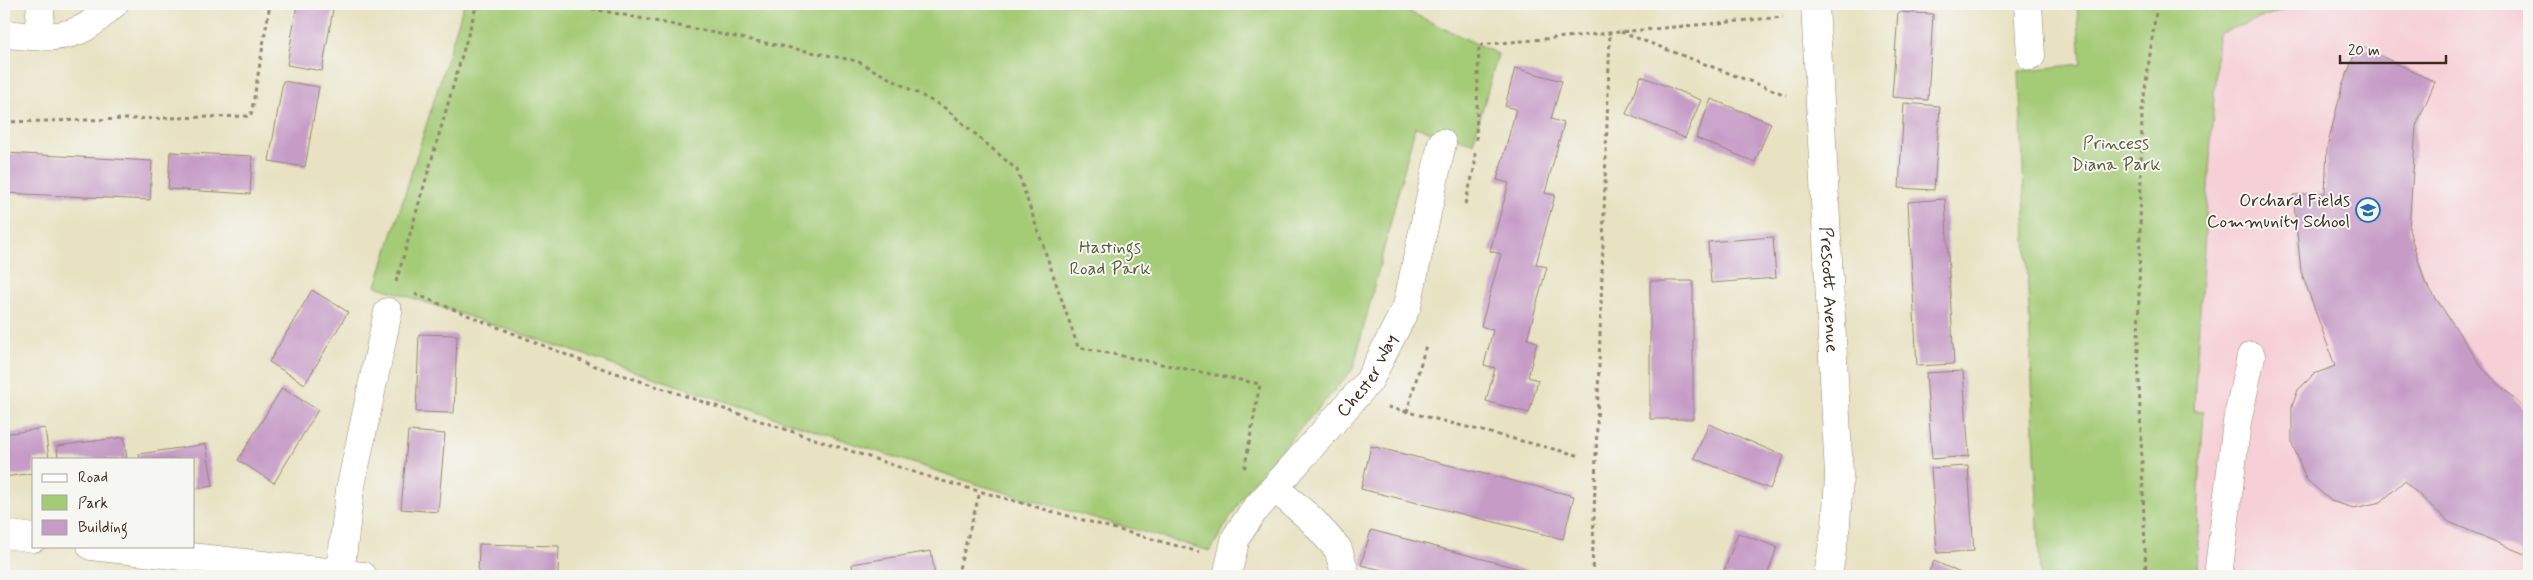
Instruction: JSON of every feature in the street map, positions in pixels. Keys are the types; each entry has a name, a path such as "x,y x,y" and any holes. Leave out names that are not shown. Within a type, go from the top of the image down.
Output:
{"street":[{"path":"38,36 41,4"},
{"path":"4,34 65,35 84,27 114,4"},
{"path":"2028,4 2031,56"},
{"name":"Prescott Avenue","path":"1815,9 1839,476 1836,525 1828,576"},
{"name":"Chester Way","path":"1227,576 1236,537 1253,512 1369,381 1407,306 1442,143"},
{"path":"109,548 352,575 350,490 391,299"},
{"path":"2218,576 2237,422 2251,356"},
{"path":"1274,488 1312,520 1338,549 1346,576"},
{"path":"4,534 32,538"}],"path":[{"path":"4,122 251,116 270,4"},
{"path":"477,4 391,299 980,492 1203,553"},
{"path":"568,4 857,61 945,108 1017,170 1078,347 1260,384 1244,474"},
{"path":"2146,576 2138,334 2142,111 2157,4"},
{"path":"1462,214 1475,166 1479,45 1621,32 1815,9"},
{"path":"1621,32 1795,98 1820,96"},
{"path":"1592,576 1610,33"},
{"path":"1407,412 1428,336"},
{"path":"1354,398 1581,456"},
{"path":"957,576 980,492"}],"shaded area":[{"name":"Orchard Fields Community School","path":"2298,4 2529,4 2529,576 2197,576 2199,490 2204,412 2194,412 2195,386 2218,33"}],"green space":[{"name":"Hastings Road Park","path":"464,4 1393,4 1498,54 1473,143 1415,127 1353,369 1248,488 1210,551 979,485 376,286"},
{"name":"Princess Diana Park","path":"2077,4 2298,4 2218,34 2194,411 2204,411 2199,490 2197,576 2040,576 2019,71 2081,64"}],"building":[{"path":"297,4 334,4 322,71 287,65"},
{"path":"1570,4 1582,4 1580,8"},
{"path":"1889,4 1924,4 1924,8 1889,6"},
{"path":"1898,12 1933,14 1928,100 1892,97"},
{"path":"2358,45 2435,82 2416,126 2409,230 2425,282 2483,369 2529,413 2529,556 2449,522 2404,481 2381,502 2354,508 2331,501 2306,479 2292,443 2292,406 2298,390 2314,374 2335,366 2301,271 2293,195 2325,193 2327,148 2342,87"},
{"path":"1515,68 1562,81 1551,119 1564,123 1545,193 1555,195 1536,264 1547,267 1527,339 1537,342 1528,377 1538,380 1529,413 1486,401 1495,368 1484,365 1493,330 1481,326 1501,254 1490,251 1509,183 1497,180 1516,109 1505,106"},
{"path":"1641,76 1701,100 1685,138 1626,114"},
{"path":"283,81 319,87 305,167 269,161"},
{"path":"1711,99 1771,123 1755,162 1696,138"},
{"path":"1904,103 1940,106 1934,190 1899,188"},
{"path":"170,152 252,156 250,194 168,189"},
{"path":"4,153 152,161 150,200 4,193"},
{"path":"1945,199 1954,364 1917,366 1908,202"},
{"path":"1773,237 1776,278 1711,283 1708,242"},
{"path":"1650,281 1693,281 1693,419 1650,419"},
{"path":"312,290 348,312 305,384 269,362"},
{"path":"419,334 457,335 454,413 416,412"},
{"path":"1963,371 1969,456 1932,459 1926,373"},
{"path":"282,388 318,410 274,483 238,460"},
{"path":"1709,424 1784,456 1770,489 1694,458"},
{"path":"45,428 49,458 32,458 32,473 4,477 4,434"},
{"path":"408,431 445,434 438,512 401,509"},
{"path":"124,437 127,458 58,458 57,446"},
{"path":"206,444 213,486 195,489 195,458 140,458 139,454"},
{"path":"1371,446 1574,496 1563,539 1361,489"},
{"path":"1968,466 1974,551 1937,553 1931,468"},
{"path":"1371,530 1548,576 1408,576 1361,565"},
{"path":"1738,533 1777,547 1767,576 1722,576"},
{"path":"479,544 559,546 558,576 478,576"},
{"path":"931,551 935,576 853,576 852,564"},
{"path":"1934,561 1967,576 1927,576"},
{"path":"1147,571 1168,575 1168,576 1146,576"},
{"path":"574,572 648,575 648,576 574,576"}],"place":[{"name":"Orchard Fields Community School","path":"2368,210"}]}
